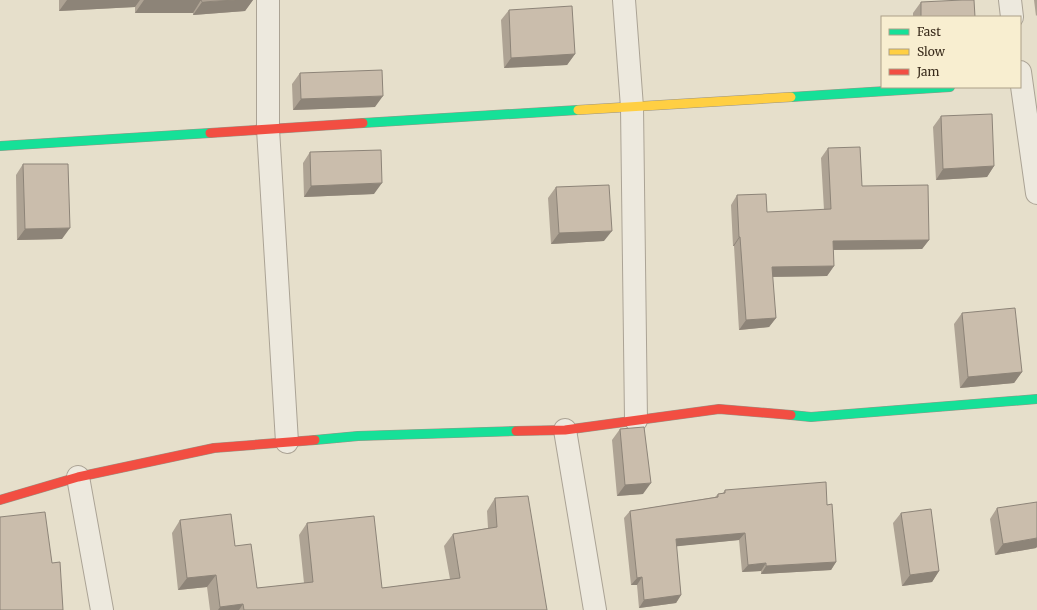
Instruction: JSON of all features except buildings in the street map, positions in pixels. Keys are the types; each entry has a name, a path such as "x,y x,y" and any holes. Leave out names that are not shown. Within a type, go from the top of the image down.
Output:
{"street":[{"path":"268,0 268,129 286,442"},
{"path":"624,0 632,107 636,420"},
{"path":"1010,0 1012,16"},
{"path":"1021,86 1037,193"},
{"path":"0,146 934,88"},
{"path":"0,500 78,477 214,448 358,436 565,430 720,409 811,417 1037,399"},
{"path":"565,430 595,610"},
{"path":"78,477 102,610"}],"traffic: fast":[{"path":"791,97 934,88"},
{"path":"363,123 578,110"},
{"path":"0,146 210,133"},
{"path":"791,415 811,417 1037,399"},
{"path":"315,440 358,436 516,431"}],"traffic: slow":[{"path":"578,110 791,97"}],"traffic: jam":[{"path":"210,133 363,123"},
{"path":"516,431 565,430 719,409 791,415"},
{"path":"0,500 78,477 214,448 315,440"}]}
